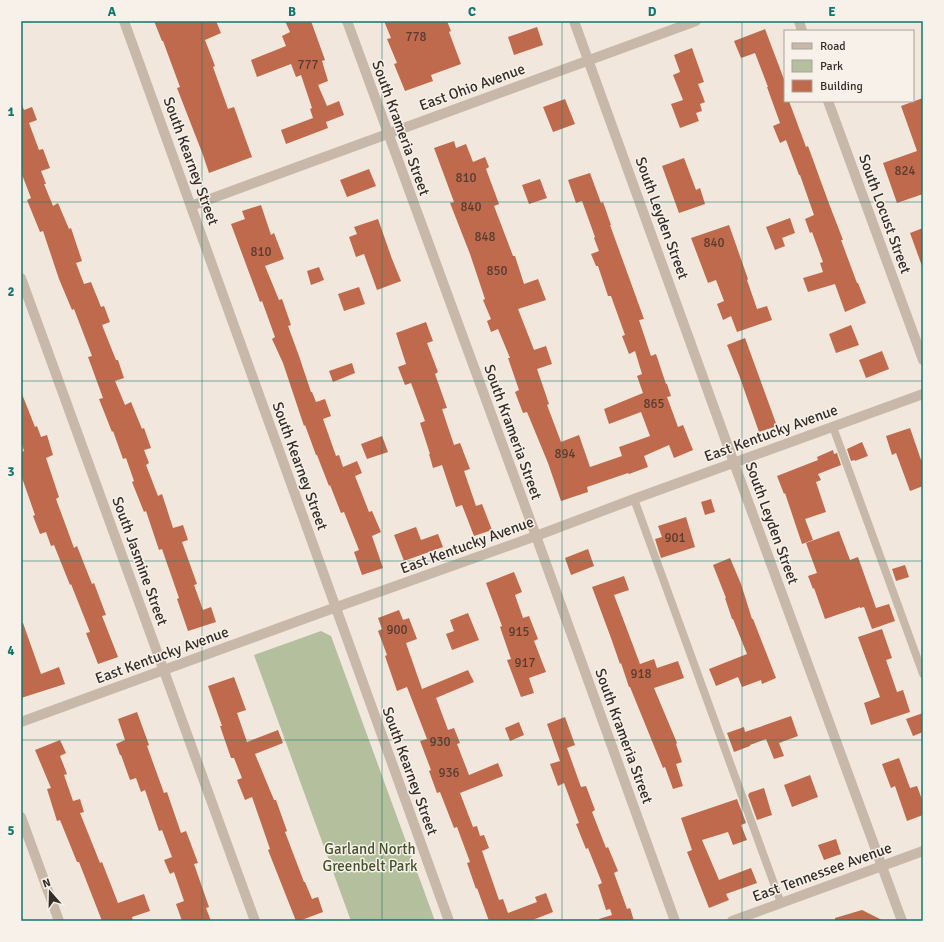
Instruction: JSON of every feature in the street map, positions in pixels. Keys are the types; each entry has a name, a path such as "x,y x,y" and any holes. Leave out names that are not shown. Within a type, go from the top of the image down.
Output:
{"street":[{"name":"South Kearney Street","path":"124,21 449,921"},
{"name":"South Krameria Street","path":"347,21 536,536 675,921"},
{"name":"South Leyden Street","path":"574,21 902,921"},
{"name":"East Ohio Avenue","path":"191,206 696,21"},
{"name":"South Locust Street","path":"828,102 923,360"},
{"name":"South Jasmine Street","path":"21,278 255,921"},
{"name":"East Kentucky Avenue","path":"21,722 923,394"},
{"path":"21,817 59,921"},
{"name":"East Tennessee Avenue","path":"732,921 923,851"}],"lane":[{"path":"833,427 923,674"},
{"path":"634,499 781,903"}],"green space":[{"name":"Garland North Greenbelt Park","path":"321,631 331,636 435,921 351,921 254,655"}],"building":[{"path":"154,21 216,21 221,33 205,40 215,66 213,67 228,109 234,107 252,157 209,173 177,88 180,87"},
{"path":"285,21 311,21 325,60 322,61 328,81 318,85 327,106 339,101 344,115 326,122 328,128 286,144 281,130 313,118 310,109 312,108 301,75 296,77 291,64 257,77 251,60 286,46 282,36 290,32"},
{"path":"384,21 447,21 451,31 449,32 461,64 431,75 433,81 405,91 394,64 397,63 387,39 391,38"},
{"path":"537,27 543,45 514,55 508,37"},
{"path":"765,29 784,79 784,102 789,102 806,147 808,146 843,240 841,240 866,303 845,312 835,284 808,292 803,278 823,272 820,263 823,262 812,232 810,233 805,219 814,215 786,140 780,143 773,126 780,123 755,53 741,58 734,41"},
{"path":"692,48 704,82 698,84 705,102 700,104 702,111 696,113 699,121 680,128 671,104 683,100 673,75 680,72 674,55"},
{"path":"923,98 923,194 897,203 883,163 917,151 901,106"},
{"path":"565,99 575,124 553,132 543,107"},
{"path":"21,105 24,110 32,107 37,120 29,123 39,150 43,149 50,168 41,171 46,184 44,184 53,206 58,203 69,229 71,228 82,261 76,263 84,284 91,282 101,307 104,306 110,322 102,325 116,360 118,360 124,378 115,381 125,405 131,402 142,429 144,428 151,448 144,450 149,463 146,465 158,496 162,494 173,528 183,525 188,540 182,542 197,584 194,585 203,610 211,607 216,622 188,631 177,599 179,598 162,549 159,550 146,511 144,512 132,482 134,481 126,458 123,459 99,399 103,398 88,357 92,356 74,309 72,310 59,279 43,231 40,232 27,200 31,198 21,172"},
{"path":"454,141 456,148 466,144 473,162 485,157 489,167 486,169 499,204 494,206 513,256 515,256 524,284 538,279 546,300 518,309 534,350 546,346 552,364 537,369 549,404 547,405 561,442 579,435 590,467 622,456 619,447 650,436 641,412 609,424 604,409 643,393 637,376 642,374 635,351 629,354 622,336 625,335 611,296 608,296 598,266 596,266 591,254 599,251 582,201 576,203 568,180 590,173 601,203 603,202 644,319 639,320 651,356 656,354 671,396 667,397 678,427 683,425 693,450 674,458 669,445 644,456 648,467 587,487 588,492 561,501 548,463 527,412 523,413 515,392 519,390 508,358 510,358 498,329 491,332 487,321 491,319 483,300 485,299 470,254 450,203 454,202 434,148"},
{"path":"684,158 696,190 700,188 705,204 679,213 662,166"},
{"path":"369,169 376,186 347,197 340,180"},
{"path":"540,179 547,198 529,204 522,185"},
{"path":"261,205 271,235 274,233 284,259 265,266 279,300 282,299 291,325 288,326 311,392 316,402 325,399 331,416 323,419 336,456 339,455 343,467 357,461 362,473 355,476 369,512 372,511 381,532 372,536 383,568 362,575 354,552 359,550 344,512 341,513 305,425 304,426 283,363 272,339 275,337 262,301 260,302 231,224 245,219 242,211"},
{"path":"790,218 795,233 782,238 785,246 775,250 766,227"},
{"path":"378,219 401,281 377,290 364,254 356,257 349,237 357,234 354,227"},
{"path":"729,225 757,309 767,306 772,320 737,332 731,316 723,320 717,304 724,301 716,280 708,283 691,238"},
{"path":"923,228 923,265 922,266 910,233"},
{"path":"319,267 324,280 311,285 307,271"},
{"path":"359,287 365,304 344,311 338,294"},
{"path":"426,322 433,341 427,343 438,372 435,374 447,408 442,409 454,445 460,443 470,469 464,471 476,506 482,504 492,530 474,536 462,505 456,507 442,465 433,468 420,423 425,421 411,383 405,385 398,367 406,364 396,333"},
{"path":"851,325 859,345 836,353 829,334"},
{"path":"745,338 777,426 759,432 727,345"},
{"path":"882,351 889,369 866,378 859,360"},
{"path":"352,363 355,373 333,382 329,371"},
{"path":"21,394 35,427 37,426 41,437 47,435 53,455 46,458 59,497 56,499 74,548 77,546 92,584 94,583 106,615 102,616 118,657 98,664 86,633 90,632 71,584 70,585 54,545 51,546 46,532 40,534 21,475 21,452 24,451 21,441"},
{"path":"910,428 921,460 923,459 923,486 910,491 896,453 892,455 886,436"},
{"path":"382,436 388,452 367,459 361,444"},
{"path":"862,442 868,456 851,461 847,449"},
{"path":"833,450 834,454 837,453 841,465 818,474 821,480 816,482 826,512 805,519 813,540 802,544 785,493 784,494 777,476 818,460 817,457"},
{"path":"711,499 715,512 705,515 701,502"},
{"path":"686,517 695,547 661,558 655,539 662,537 658,526"},
{"path":"416,527 421,540 438,534 443,547 404,561 394,535"},
{"path":"839,531 850,560 858,557 876,608 889,604 895,621 872,629 864,607 825,619 808,576 817,573 806,543"},
{"path":"588,549 594,566 571,575 565,558"},
{"path":"730,558 741,584 752,619 776,678 762,684 761,680 742,687 738,677 716,686 709,669 747,654 732,619 726,598 713,565"},
{"path":"905,565 909,577 896,581 892,569"},
{"path":"514,572 522,592 515,595 523,618 529,616 538,639 534,641 546,672 529,678 534,693 521,697 507,660 511,659 500,627 502,626 486,583"},
{"path":"624,576 629,590 614,595 640,664 654,659 657,668 678,661 684,678 654,688 677,743 676,744 682,762 676,764 683,786 673,789 665,767 663,768 629,687 592,587"},
{"path":"399,610 403,620 409,618 417,639 406,643 422,689 468,670 474,682 436,698 448,730 454,728 460,743 457,744 469,775 498,763 503,776 460,793 473,827 477,826 480,836 484,835 489,848 482,851 499,900 503,899 508,913 537,902 535,897 546,893 553,912 530,921 489,921 467,863 470,862 457,827 454,828 440,792 437,793 429,771 431,770 420,741 427,739 407,687 397,691 385,656 387,655 378,631 382,629 378,618"},
{"path":"468,613 479,640 452,650 446,634 454,631 450,620"},
{"path":"21,623 23,623 41,674 59,667 65,684 21,698"},
{"path":"882,629 892,658 886,660 897,692 903,690 910,712 871,725 864,703 880,697 858,637"},
{"path":"234,677 246,710 237,713 247,742 278,730 283,743 255,754 274,800 276,800 287,831 285,832 304,882 312,899 318,897 323,912 299,921 296,921 268,850 270,849 252,797 245,800 237,780 242,778 234,758 231,758 208,686"},
{"path":"137,712 149,745 147,746 164,793 167,792 181,833 186,831 198,863 194,864 209,907 206,908 211,921 182,921 176,904 184,901 174,872 170,874 164,860 172,857 162,830 159,831 145,790 141,792 136,778 130,780 116,744 125,740 118,719"},
{"path":"923,713 923,732 913,736 906,719"},
{"path":"791,716 798,736 779,743 784,756 774,759 766,739 734,752 727,733 744,727 745,732"},
{"path":"565,717 575,745 567,748 581,787 586,786 595,810 592,812 606,848 608,847 618,871 614,873 627,909 630,908 634,921 599,921 599,919 612,915 610,909 606,910 598,885 602,883 588,848 586,849 576,824 579,823 564,783 558,786 550,764 560,761 547,724"},
{"path":"519,722 524,735 510,741 505,728"},
{"path":"60,740 66,753 60,756 67,774 64,775 73,801 80,799 84,812 80,813 100,863 102,862 118,903 144,894 150,911 132,917 133,921 102,921 79,862 77,862 60,820 57,821 47,789 51,788 35,750"},
{"path":"899,758 910,788 917,786 923,802 923,815 907,821 895,786 891,788 882,764"},
{"path":"810,775 818,797 792,807 784,785"},
{"path":"764,788 772,815 757,820 748,795 749,793"},
{"path":"737,799 746,823 741,825 747,840 733,845 728,832 702,840 719,880 751,868 757,883 726,894 729,900 709,908 687,852 692,850 681,818"},
{"path":"836,839 841,854 824,860 818,845"},
{"path":"862,910 884,921 835,921 835,918"}]}
